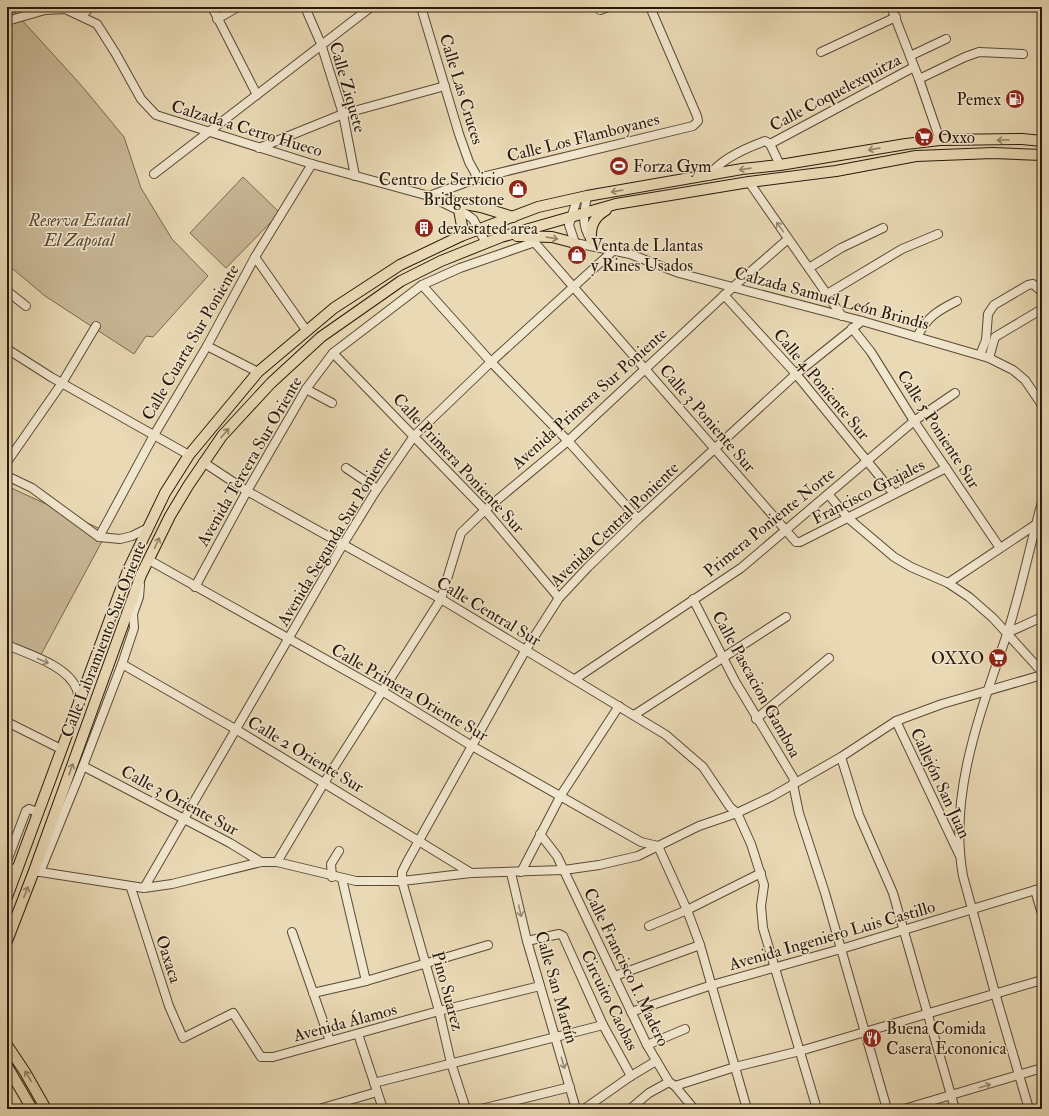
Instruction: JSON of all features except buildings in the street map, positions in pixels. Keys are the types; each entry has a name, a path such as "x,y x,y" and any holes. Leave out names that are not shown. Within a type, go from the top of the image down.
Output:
{"main road":[{"name":"Calle Libramiento Sur Oriente","path":"7,896 12,869 24,848 128,570 165,493 189,455 258,372 306,330 334,308 400,265 461,236 538,207 582,197 709,176 742,169 780,165 940,140 1022,139 1042,141"},
{"name":"Calle Libramiento Sur Oriente","path":"7,941 37,872 141,575 170,516 203,462 222,436 266,389 321,337 401,281 441,261 501,238 616,204 749,182 836,171 916,156 993,153 1042,155"},
{"path":"431,197 481,207 513,217"},
{"path":"594,243 591,226 593,222 600,213 616,204"},
{"path":"459,210 462,226 461,236"},
{"path":"501,238 532,239 552,237 575,243"},
{"path":"7,1045 25,1072 46,1109"},
{"path":"7,1066 32,1109"}],"street":[{"path":"82,16 90,7"},
{"path":"212,7 258,95"},
{"path":"217,19 238,7"},
{"path":"154,174 371,7"},
{"name":"Calle Las Cruces","path":"421,7 459,134 469,162 478,178"},
{"name":"Calle Los Flamboyanes","path":"431,197 478,178 693,126 698,121 650,7"},
{"path":"891,7 919,79 940,140"},
{"name":"Calzada a Cerro Hueco","path":"7,20 45,10 65,8 97,24 116,54 141,99 156,116 312,164 431,197 459,210 473,219 486,243"},
{"name":"Calle Ziquete","path":"309,9 343,114 355,176"},
{"path":"821,52 896,17"},
{"path":"910,56 946,39"},
{"path":"919,79 979,52 1023,54"},
{"name":"Calle Coquelexquitza","path":"770,144 914,67"},
{"path":"260,148 343,114 445,86"},
{"path":"709,176 713,169 754,145 765,141 770,144 780,165"},
{"name":"Calle Cuarta Sur Poniente","path":"99,537 154,435 207,346 255,257 312,164"},
{"path":"749,182 842,316"},
{"path":"582,197 584,230 594,243"},
{"path":"575,243 569,225 570,217 582,197"},
{"path":"809,268 841,248 883,228"},
{"path":"827,294 902,249 938,234"},
{"name":"Avenida Tercera Sur Oriente","path":"195,586 247,491 306,389 333,353 422,285 532,239"},
{"name":"Calle 3 Poniente Sur","path":"532,239 646,368 785,530"},
{"name":"Avenida Primera Sur Poniente","path":"277,862 324,783 440,599 461,533 485,510 568,441 724,295 788,239"},
{"name":"Calzada Samuel León Brindis","path":"575,243 594,243 680,273 862,321 989,358 1013,370 1025,380 1042,405"},
{"name":"Avenida Segunda Sur Poniente","path":"144,888 237,730 342,546 377,489 414,436 491,362 614,250"},
{"path":"255,257 306,330"},
{"path":"980,355 986,340 988,314 994,305 1028,285 1033,284 1042,292"},
{"path":"422,285 491,362 568,441 638,519"},
{"path":"7,291 26,306"},
{"name":"Calle 4 Poniente Sur","path":"724,295 796,374 894,494"},
{"path":"917,337 924,324 931,316 957,301"},
{"path":"989,358 996,337 1042,309"},
{"name":"Avenida Central Poniente","path":"402,881 402,872 525,651 559,598 588,567 638,519 796,374 862,321"},
{"path":"7,462 62,383 96,326"},
{"name":"Calle 5 Poniente Sur","path":"852,328 871,352 914,421 1000,548"},
{"path":"207,346 258,372"},
{"path":"7,349 62,383 189,455"},
{"name":"Calle Primera Poniente Sur","path":"333,353 485,510 559,598"},
{"path":"306,389 332,403"},
{"name":"Primera Poniente Norte","path":"575,679 741,568 868,462 914,421 955,393"},
{"name":"Calle Central Sur","path":"203,462 247,491 342,546 440,599 525,651 575,679 666,735 688,751 703,767 730,807 737,813 761,873 764,885 761,906 763,928 817,1109"},
{"path":"346,468 377,489"},
{"name":"Francisco Grajales","path":"785,530 796,542 800,542 946,468"},
{"path":"7,476 32,488 99,537 120,539 146,530"},
{"path":"141,575 139,598 133,614 134,628 122,664 83,766 37,872 131,888 144,888 172,884 261,862 277,862 356,882 402,881 471,873 511,873 564,870 632,857 699,826 737,813 841,757 896,721 1042,674 1007,633 973,600 948,583 911,567 894,557 848,518 829,495"},
{"path":"1029,1109 972,910 960,857 960,800 988,691 1007,633 1039,523 1042,502"},
{"path":"948,583 1039,523"},
{"name":"Calle Primera Oriente Sur","path":"149,560 382,691 472,746 561,795 641,842 658,846"},
{"name":"Calle Pascacion Gamboa","path":"693,599 756,718 794,779 793,784 799,813 841,949 863,1032 887,1109"},
{"path":"634,715 786,617"},
{"path":"1007,633 1042,617"},
{"path":"7,645 56,667 70,678 77,689 79,702"},
{"path":"756,718 829,658"},
{"name":"Calle 2 Oriente Sur","path":"122,664 237,730 471,873"},
{"path":"521,872 561,795 619,706"},
{"name":"Callejón San Juan","path":"896,721 960,857"},
{"path":"7,722 61,749"},
{"path":"841,757 859,815 893,893 955,1109"},
{"name":"Calle 3 Oriente Sur","path":"83,766 184,818 261,862"},
{"path":"7,862 12,844 26,811 29,809 37,812"},
{"name":"Calle Francisco I. Madero","path":"540,834 557,856 647,1045 672,1084 694,1109"},
{"path":"12,844 24,848"},
{"path":"658,846 687,910 700,945 748,1109"},
{"path":"332,877 331,864 339,851"},
{"name":"Calle San Martín","path":"511,873 527,941 576,1109"},
{"path":"649,926 687,910 761,873"},
{"path":"342,879 366,981"},
{"name":"Pino Suarez","path":"402,881 466,1109"},
{"name":"Oaxaca","path":"131,888 169,1006 183,1038"},
{"path":"1039,889 1042,914"},
{"name":"Avenida Ingeniero Luis Castillo","path":"631,1012 775,966 841,949 1039,889"},
{"path":"292,932 330,1041"},
{"name":"Circuito Caobas","path":"527,941 559,934 563,936 603,1025 631,1076"},
{"path":"313,993 366,981 488,945"},
{"path":"615,976 700,945"},
{"path":"630,1109 649,1094 672,1084 800,1051 1042,980"},
{"name":"Avenida Álamos","path":"183,1038 233,1013 261,1057 273,1057 439,1011 540,986"},
{"path":"374,1083 603,1025"},
{"path":"647,1045 685,1029"},
{"path":"358,1034 383,1109"},
{"path":"584,1109 631,1076 656,1061"},
{"path":"904,1109 1042,1068"},
{"path":"481,1109 570,1087"},
{"path":"319,1109 377,1092"}],"green space":[{"name":"Reserva Estatal El Zapotal","path":"7,7 10,7 81,85 124,137 141,188 172,239 208,276 153,337 146,336 134,354 45,296 7,264"},
{"path":"243,177 280,213 226,268 190,233"},
{"path":"7,486 107,532 37,662 7,648"}],"place":[{"name":"Pemex","path":"1015,99"},
{"name":"Oxxo","path":"924,137"},
{"name":"Forza Gym","path":"619,166"},
{"name":"Centro de Servicio Bridgestone","path":"518,189"},
{"name":"devastated area","path":"424,228"},
{"name":"Venta de Llantas y Rines Usados","path":"577,255"},
{"name":"OXXO","path":"998,658"},
{"name":"Buena Comida Casera Econonica","path":"872,1038"}]}
